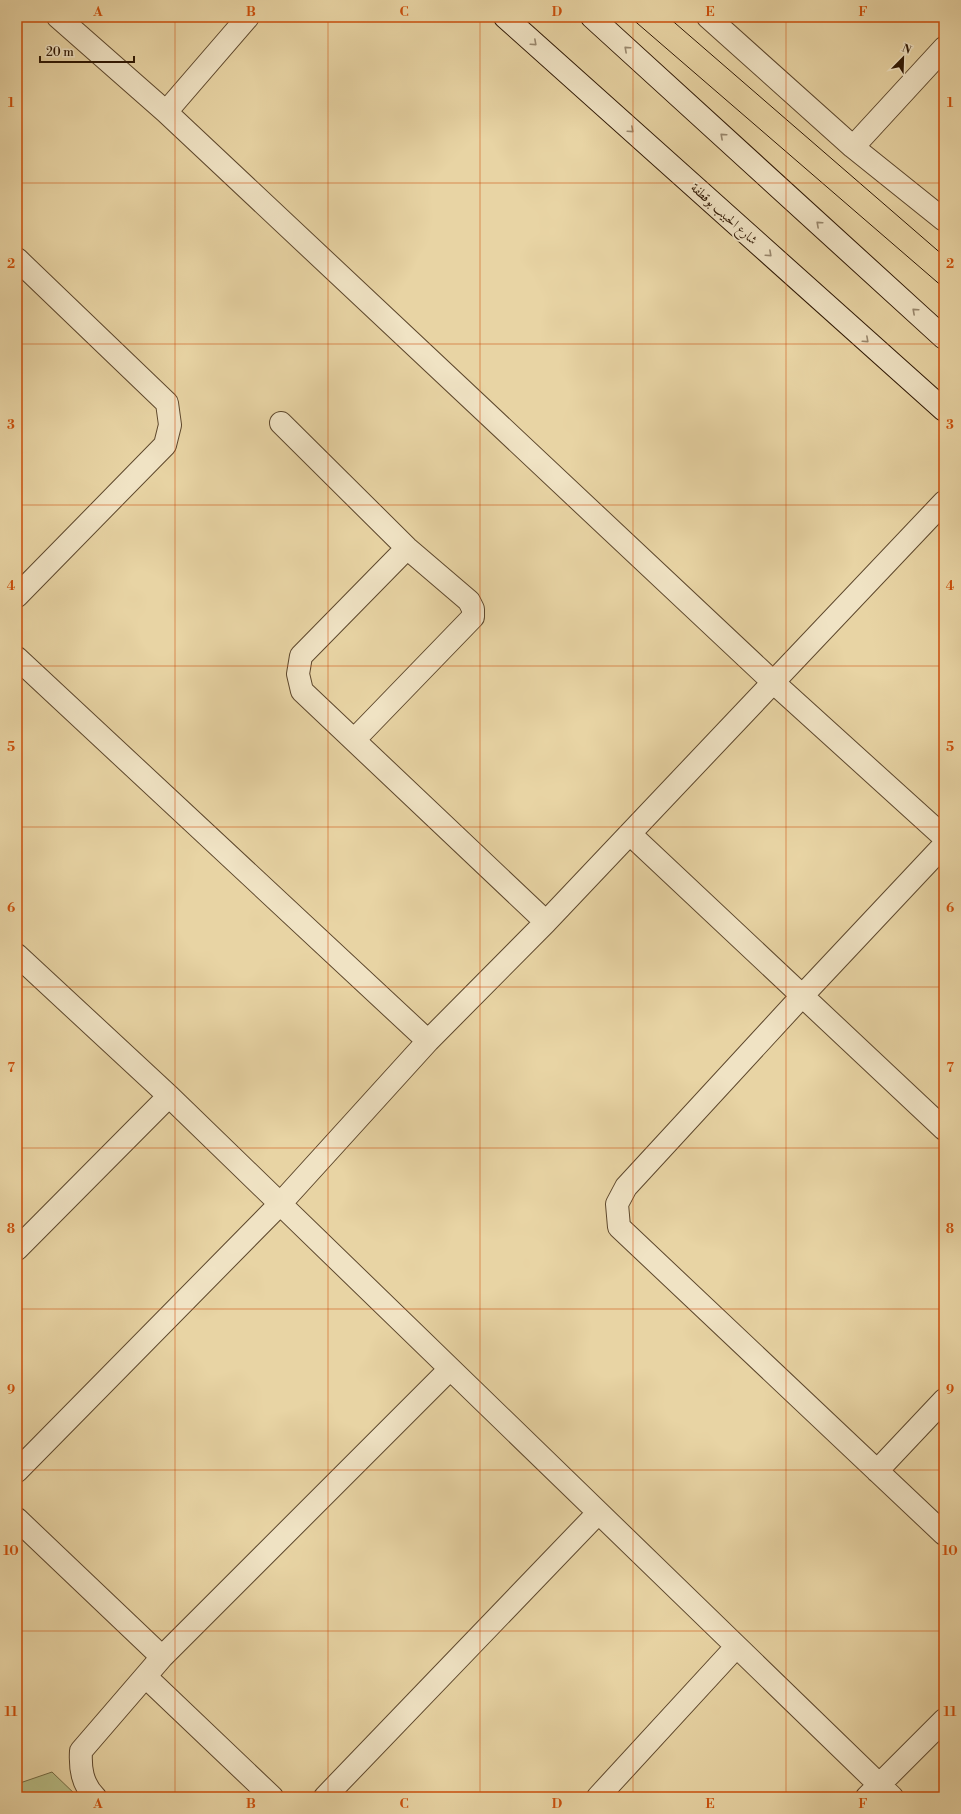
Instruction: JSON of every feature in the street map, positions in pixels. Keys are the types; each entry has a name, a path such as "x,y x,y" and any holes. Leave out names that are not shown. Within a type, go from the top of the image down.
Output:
{"street":[{"path":"58,17 166,112 773,682 944,837"},
{"path":"166,112 248,17"},
{"name":"شارع الحبيب بوقطفة","path":"505,17 944,410"},
{"path":"592,17 944,338"},
{"path":"708,17 853,147 944,220"},
{"path":"853,147 944,48"},
{"path":"17,259 167,403 170,425 165,445 17,596"},
{"path":"281,423 406,548 469,601 473,609 473,617 354,740"},
{"path":"17,1471 280,1204 428,1041 546,922 944,502"},
{"path":"406,548 301,656 298,674 302,691 546,922"},
{"path":"17,658 428,1041"},
{"path":"630,834 944,1129"},
{"path":"944,845 626,1187 617,1204 619,1227 944,1534"},
{"path":"17,955 169,1096 736,1647 879,1793 944,1720"},
{"path":"19,1244 169,1096"},
{"path":"95,1797 91,1793 80,1771 81,1752 162,1657 450,1369"},
{"path":"877,1471 944,1400"},
{"path":"325,1797 598,1513"},
{"path":"17,1519 162,1657"},
{"path":"598,1797 736,1647"},
{"path":"146,1677 272,1797"}],"green space":[{"path":"52,1772 78,1797 17,1797 17,1784"}],"tram line":[{"path":"630,17 944,288"},
{"path":"668,17 944,256"}]}
